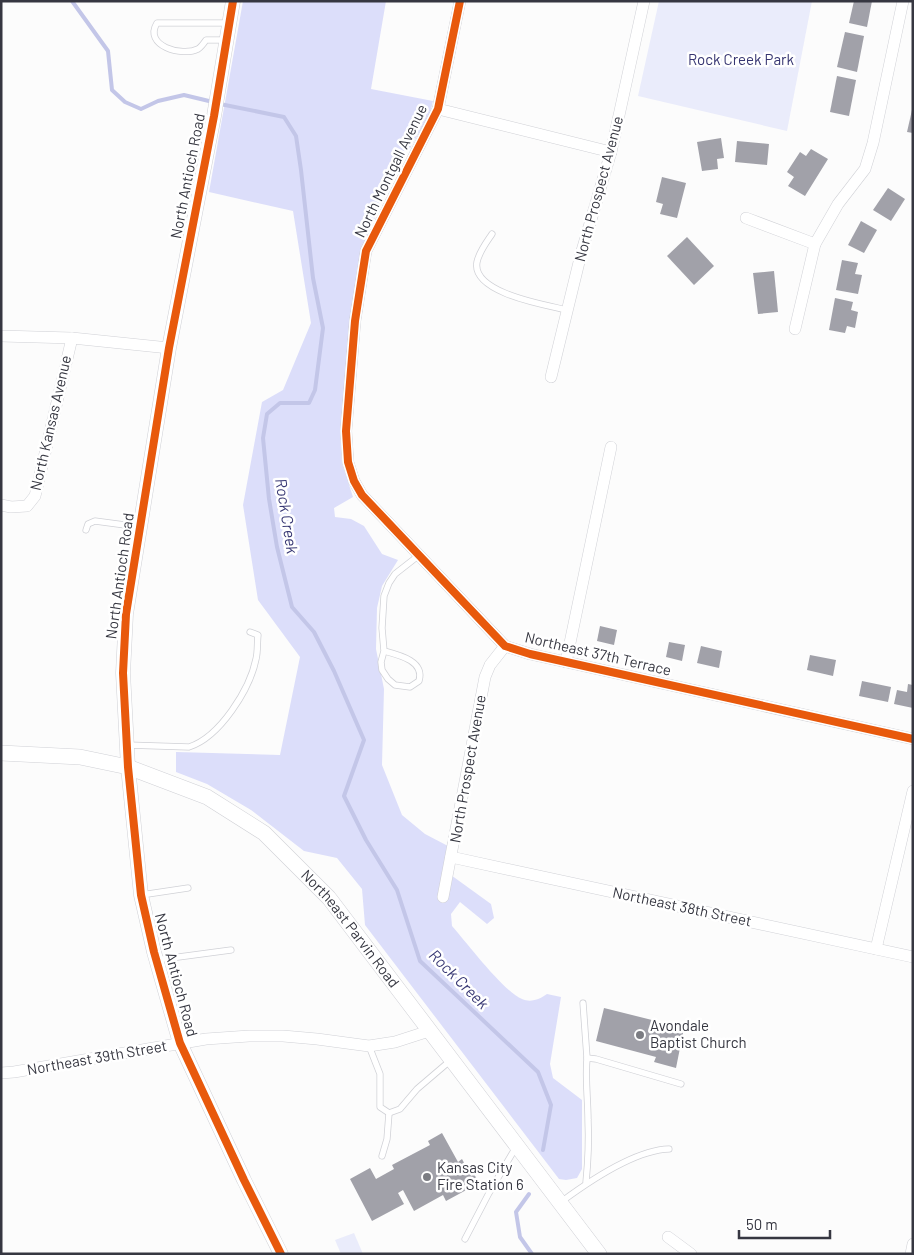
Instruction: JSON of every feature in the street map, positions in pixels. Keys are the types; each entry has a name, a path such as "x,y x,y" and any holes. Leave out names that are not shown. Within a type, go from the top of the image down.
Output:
{"main road":[{"name":"Northeast Parvin Road","path":"1,753 80,757 128,767 207,797 264,833 329,898 599,1254"}],"street":[{"name":"North Antioch Road","path":"233,1 214,116 169,348 126,614 123,673 128,767 141,896 156,960 180,1043 240,1172 281,1254"},
{"name":"North Montgall Avenue","path":"352,473 348,462 346,431 356,321 366,251 438,109 460,1"},
{"name":"North Prospect Avenue","path":"551,377 581,254 611,152 644,1"},
{"path":"795,330 815,244 838,204 865,169 873,144 902,1"},
{"path":"438,109 611,152"},
{"path":"746,218 815,244"},
{"path":"1,336 72,338 169,348"},
{"name":"North Kansas Avenue","path":"1,505 11,507 27,506 35,496 72,338"},
{"path":"566,662 611,447"},
{"name":"Northeast 37th Terrace","path":"352,473 362,495 505,646 530,654 913,739"},
{"name":"North Prospect Avenue","path":"443,897 484,678 490,665 505,646"},
{"path":"876,949 913,791"},
{"name":"Northeast 38th Street","path":"451,857 913,957"},
{"name":"Northeast 39th Street","path":"1,1073 180,1043 249,1036 283,1036 369,1046 395,1042 429,1031"},
{"path":"668,1237 691,1254"},
{"path":"911,1254 913,1244"}],"lane":[{"path":"226,40 206,40 198,49 187,51 171,49 164,47 157,41 154,29 158,23 229,23"},
{"path":"492,234 481,250 476,263 478,272 485,282 500,292 567,310"},
{"path":"86,530 88,524 95,521 140,527"},
{"path":"384,651 399,655 414,663 420,672 419,681 410,687 400,687 388,679 382,670 381,662 384,651 382,628 384,596 388,583 395,574 418,556"},
{"path":"127,745 189,747 199,744 213,733 235,706 254,668 258,635 250,632"},
{"path":"141,896 188,888"},
{"path":"156,960 231,950"},
{"path":"584,1002 587,1058 585,1078 588,1118 586,1182"},
{"path":"369,1046 380,1074 380,1106 389,1114"},
{"path":"587,1058 681,1084"},
{"path":"389,1114 400,1109 417,1089 451,1060"},
{"path":"382,1156 387,1139 389,1114"},
{"path":"465,1239 516,1147"},
{"path":"559,1203 586,1182 608,1170 639,1156 661,1149 669,1149"}],"green space":[{"name":"Rock Creek Park","path":"659,1 812,1 787,131 638,96"},
{"path":"354,1233 363,1254 341,1254 335,1240"}],"shaded area":[{"path":"243,1 386,1 371,89 433,101 430,114 409,150 395,154 376,190 380,206 362,248 357,269 340,432 342,463 353,497 334,508 335,517 351,519 364,526 382,554 398,560 382,586 377,608 376,649 384,689 382,765 402,815 425,834 448,846 444,870 491,904 494,918 487,924 460,902 451,914 452,926 476,955 514,995 529,1001 547,994 561,997 550,1064 553,1078 582,1100 582,1169 577,1178 559,1179 365,925 362,889 337,858 304,851 251,810 207,784 176,772 176,752 280,755 300,657 258,600 243,505 262,402 283,390 311,323 293,211 209,192"}],"building":[{"path":"854,1 872,1 867,27 849,23"},
{"path":"845,32 864,36 857,72 837,67"},
{"path":"837,76 856,80 849,116 830,112"},
{"path":"913,110 913,133 907,132"},
{"path":"721,138 724,158 717,159 718,169 702,171 697,142"},
{"path":"737,141 769,144 767,165 735,162"},
{"path":"811,149 828,159 805,196 788,186 794,177 787,172 800,152 806,156"},
{"path":"662,177 686,183 677,218 660,214 663,204 656,202"},
{"path":"888,188 905,199 891,221 873,210"},
{"path":"861,221 877,230 864,253 848,245"},
{"path":"687,237 714,266 694,285 667,256"},
{"path":"842,260 858,263 855,274 862,275 858,294 836,290"},
{"path":"774,271 778,312 758,314 753,273"},
{"path":"835,298 853,302 851,310 858,312 855,328 847,326 845,333 829,330"},
{"path":"600,626 617,630 614,645 597,641"},
{"path":"669,642 685,645 682,661 666,657"},
{"path":"701,646 722,651 719,668 697,663"},
{"path":"810,655 836,660 833,676 807,670"},
{"path":"862,681 891,687 888,702 859,696"},
{"path":"908,684 913,685 913,708 894,704 897,690 907,692"},
{"name":"Avondale Baptist Church","path":"604,1008 684,1028 676,1068 654,1062 656,1057 596,1041"},
{"name":"Kansas City Fire Station 6","path":"442,1133 458,1162 462,1159 471,1176 474,1174 478,1181 469,1186 470,1188 446,1201 443,1195 414,1211 403,1190 398,1193 404,1204 372,1221 350,1179 370,1168 376,1179 394,1169 392,1165 430,1145 428,1141"}],"waterway":[{"name":"Rock Creek","path":"72,1 108,51 112,90 125,102 141,109 158,101 184,95 213,102"},
{"name":"Rock Creek","path":"220,104 284,117 296,136 313,278 323,328 315,390 309,403 280,403 267,414 263,438 269,499 277,547 292,607 314,632 334,671 364,740 344,796 366,840 397,890 420,961 538,1072 551,1105 543,1150"},
{"name":"Rock Creek","path":"529,1194 516,1212 520,1237 532,1254"}],"cycle path":[{"path":"233,1 214,116 169,348 126,614 123,673 128,767 141,895 154,952 180,1043 281,1254"},
{"path":"460,1 438,109 366,251 355,321 346,431 348,462 354,481 362,495 505,646 530,654 913,739"}],"place":[{"name":"Avondale Baptist Church","path":"640,1035"},
{"name":"Kansas City Fire Station 6","path":"427,1177"}]}
